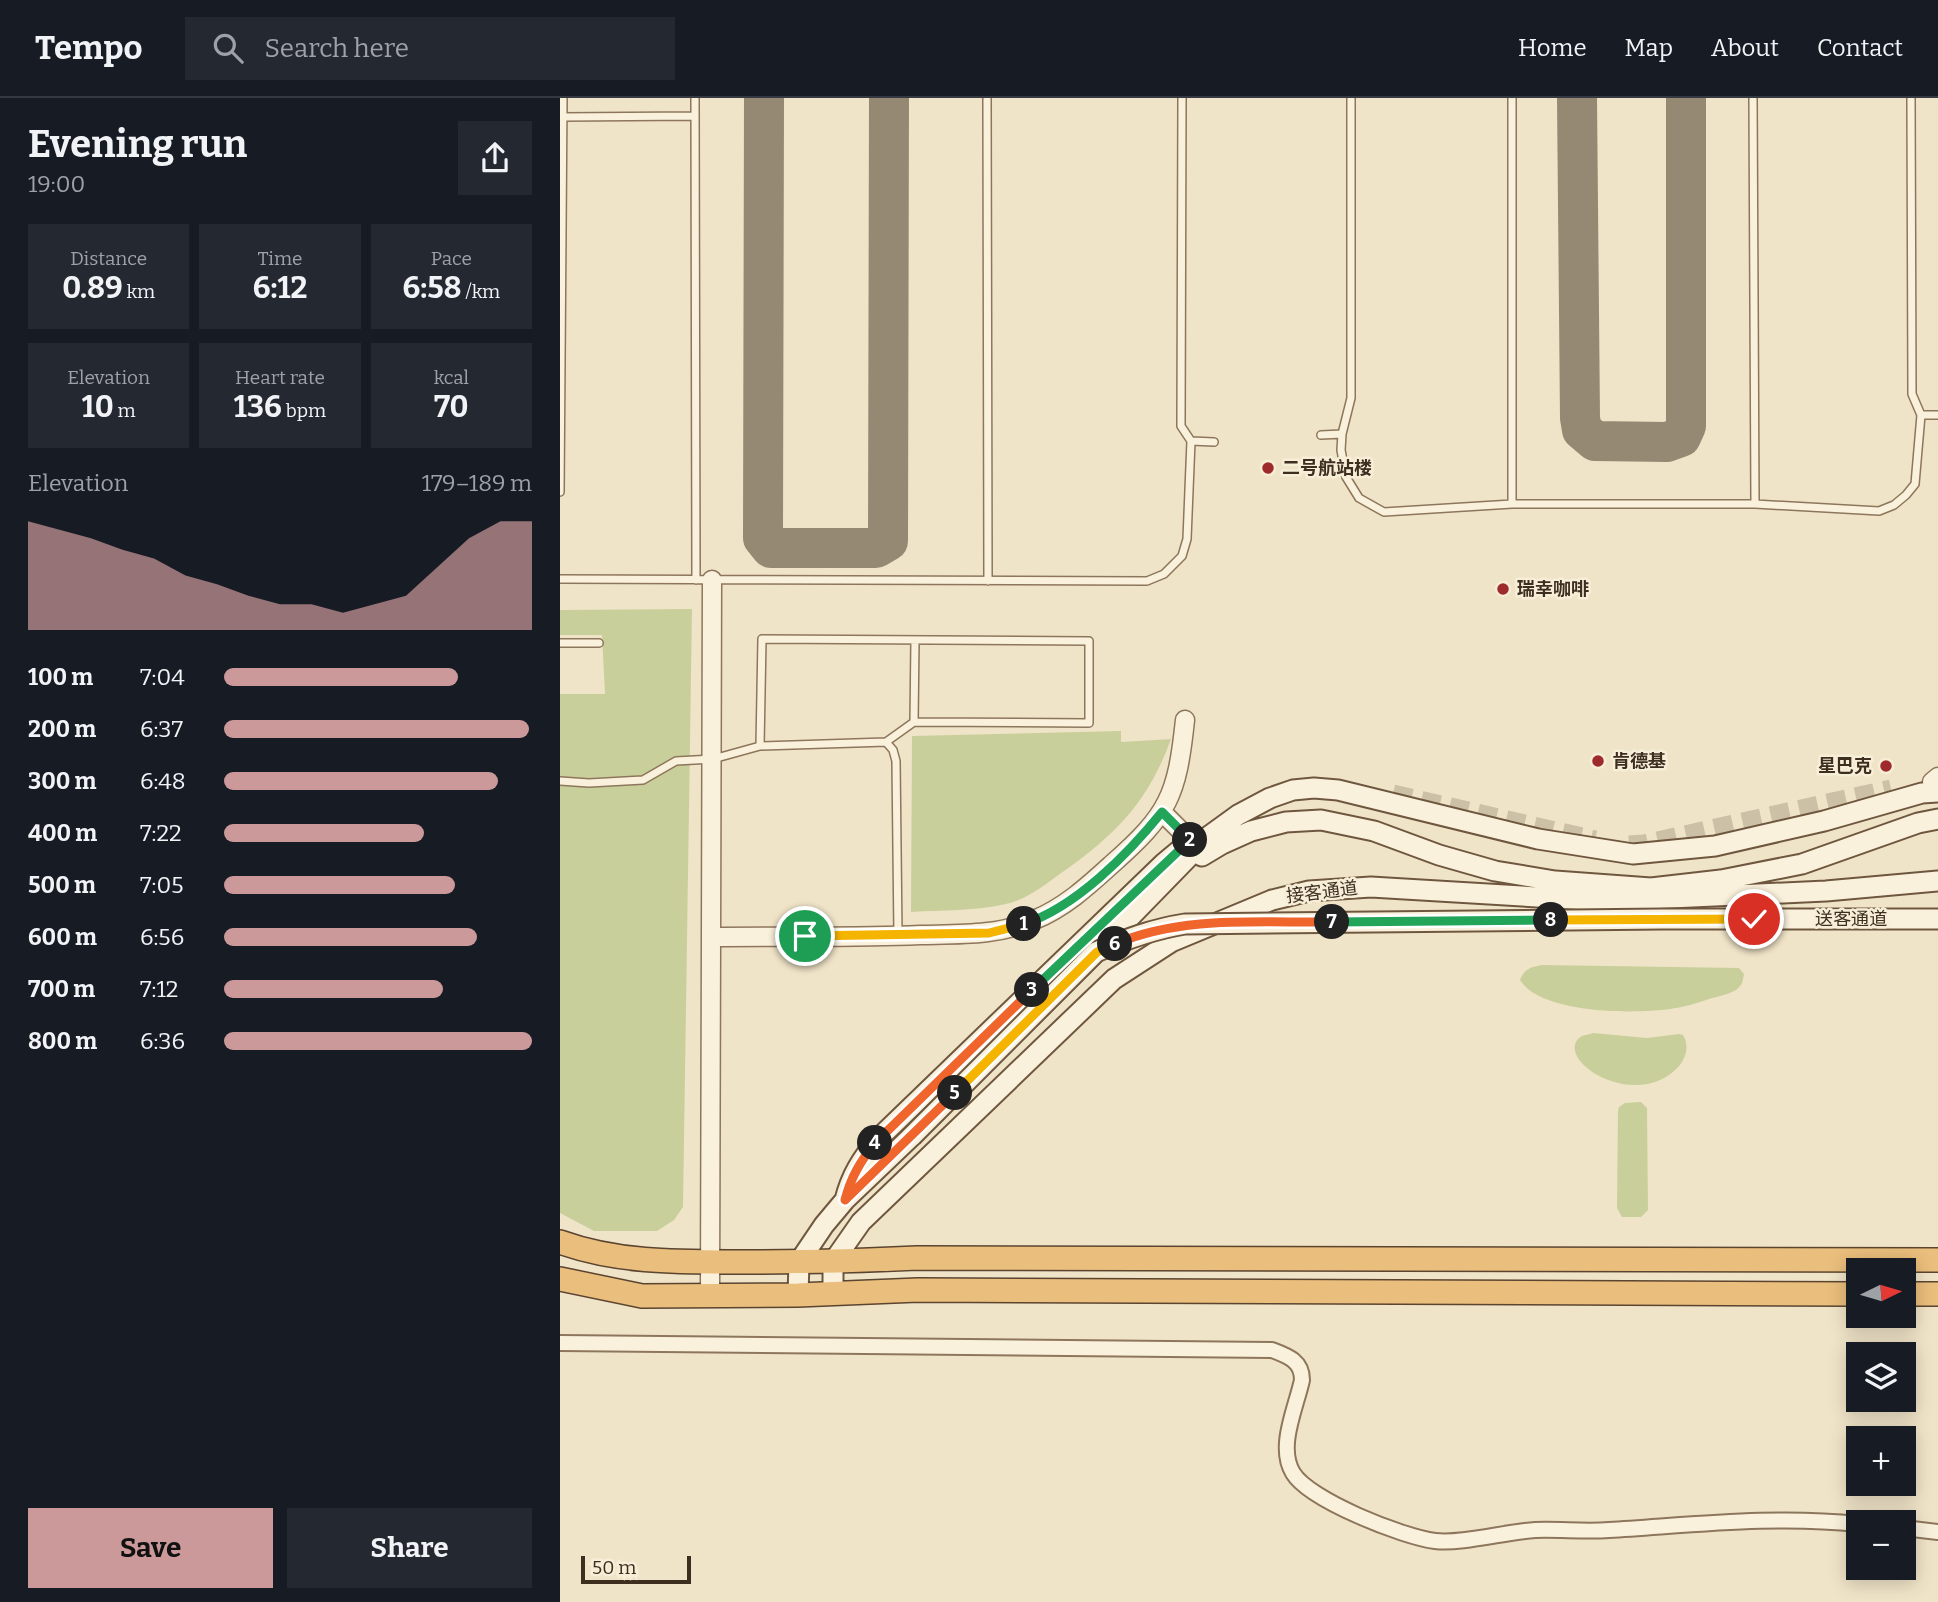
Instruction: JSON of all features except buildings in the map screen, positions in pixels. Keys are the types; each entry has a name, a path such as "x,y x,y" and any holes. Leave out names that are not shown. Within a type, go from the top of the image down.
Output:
{"highway":[{"path":"560,1242 585,1251 658,1262 833,1262 916,1258 1938,1261"},
{"path":"560,1279 642,1296 798,1295 918,1290 1846,1294"},
{"path":"1916,1294 1938,1294"}],"main road":[{"path":"798,1295 799,1262 845,1200 850,1179 857,1166 878,1139 1164,863 1254,797 1278,787 1319,781 1375,790"},
{"path":"1891,789 1937,783"},
{"name":"送客通道","path":"845,1200 1097,952 1209,836 1238,815 1282,793 1304,788 1326,789 1365,796 1538,839 1633,854 1715,846 1824,821 1922,793 1937,783"},
{"name":"送客通道","path":"1176,871 1243,834 1311,819 1374,831 1439,855 1495,871 1555,881 1651,888 1721,880 1801,864 1906,827 1938,819"},
{"name":"接客通道","path":"833,1262 861,1222 877,1205 1114,979 1171,942 1272,900 1309,891 1371,887 1605,901 1826,891 1938,881"},
{"name":"送客通道","path":"1097,952 1144,932 1185,924 1938,919"},
{"path":"833,1262 833,1294"}],"street":[{"path":"704,580 713,759 710,1296"},
{"path":"713,937 989,933 1032,922 1087,887 1135,844 1162,812 1177,778 1185,720"},
{"path":"1162,812 1191,841"},
{"path":"560,1343 1272,1350 1295,1360 1302,1371 1287,1440 1288,1459 1293,1472 1304,1486 1316,1495 1420,1539 1439,1541 1535,1530 1605,1530 1756,1520 1846,1523"},
{"path":"1916,1529 1938,1532"}],"lane":[{"path":"560,492 563,98"},
{"path":"695,98 704,580"},
{"path":"988,98 988,581"},
{"path":"560,579 1147,582 1164,574 1182,556 1187,539 1191,441 1181,426 1182,98"},
{"path":"1351,98 1350,398 1341,450 1346,477 1359,498 1384,512 1512,504 1755,504 1879,510 1894,505 1915,484 1921,415 1912,394 1911,98"},
{"path":"1512,98 1512,504"},
{"path":"1753,98 1755,504"},
{"path":"563,117 695,116"},
{"path":"1921,415 1938,415"},
{"path":"1321,435 1342,435"},
{"path":"1191,441 1214,442"},
{"path":"560,781 589,783 643,780 676,761 713,759 760,746 886,742 914,722 1089,723 1088,641 762,639 760,746"},
{"path":"914,722 915,640"},
{"path":"560,643 599,643"},
{"path":"886,742 896,761 898,936"}],"green space":[{"path":"692,609 683,1207 674,1220 657,1231 594,1231 560,1213 560,694 605,694 602,635 560,635 560,610"},
{"path":"1121,731 1121,742 1171,739 1162,762 1139,801 1126,818 1095,847 1039,889 1013,902 971,909 911,912 912,736"},
{"path":"1542,965 1739,968 1744,974 1742,984 1736,990 1691,1005 1654,1011 1612,1011 1567,1005 1547,1000 1531,991 1520,980 1528,969"},
{"path":"1593,1033 1647,1038 1679,1034 1685,1039 1686,1050 1680,1065 1663,1079 1644,1085 1624,1084 1606,1079 1579,1060 1575,1049 1578,1039"},
{"path":"1641,1102 1647,1108 1648,1210 1641,1217 1622,1217 1617,1208 1618,1111 1625,1103"}],"taxiway":[{"path":"764,98 763,538 771,548 876,548 888,541 889,98"},
{"path":"1577,98 1582,430 1595,441 1667,442 1681,437 1686,426 1686,98"}],"tunnel":[{"path":"1629,845 1644,844 1891,789"},
{"path":"1393,794 1595,840"}],"place":[{"name":"二号航站楼","path":"1268,468"},
{"name":"瑞幸咖啡","path":"1503,589"},
{"name":"肯德基","path":"1598,761"},
{"name":"星巴克","path":"1886,766"}],"route":[{"path":"805,936 989,933 1011,929 1049,913 1087,887 1135,844 1162,812 1191,841 1164,863 878,1139 857,1166 850,1179 845,1200 1097,952 1144,932 1185,924 1754,919"}]}
